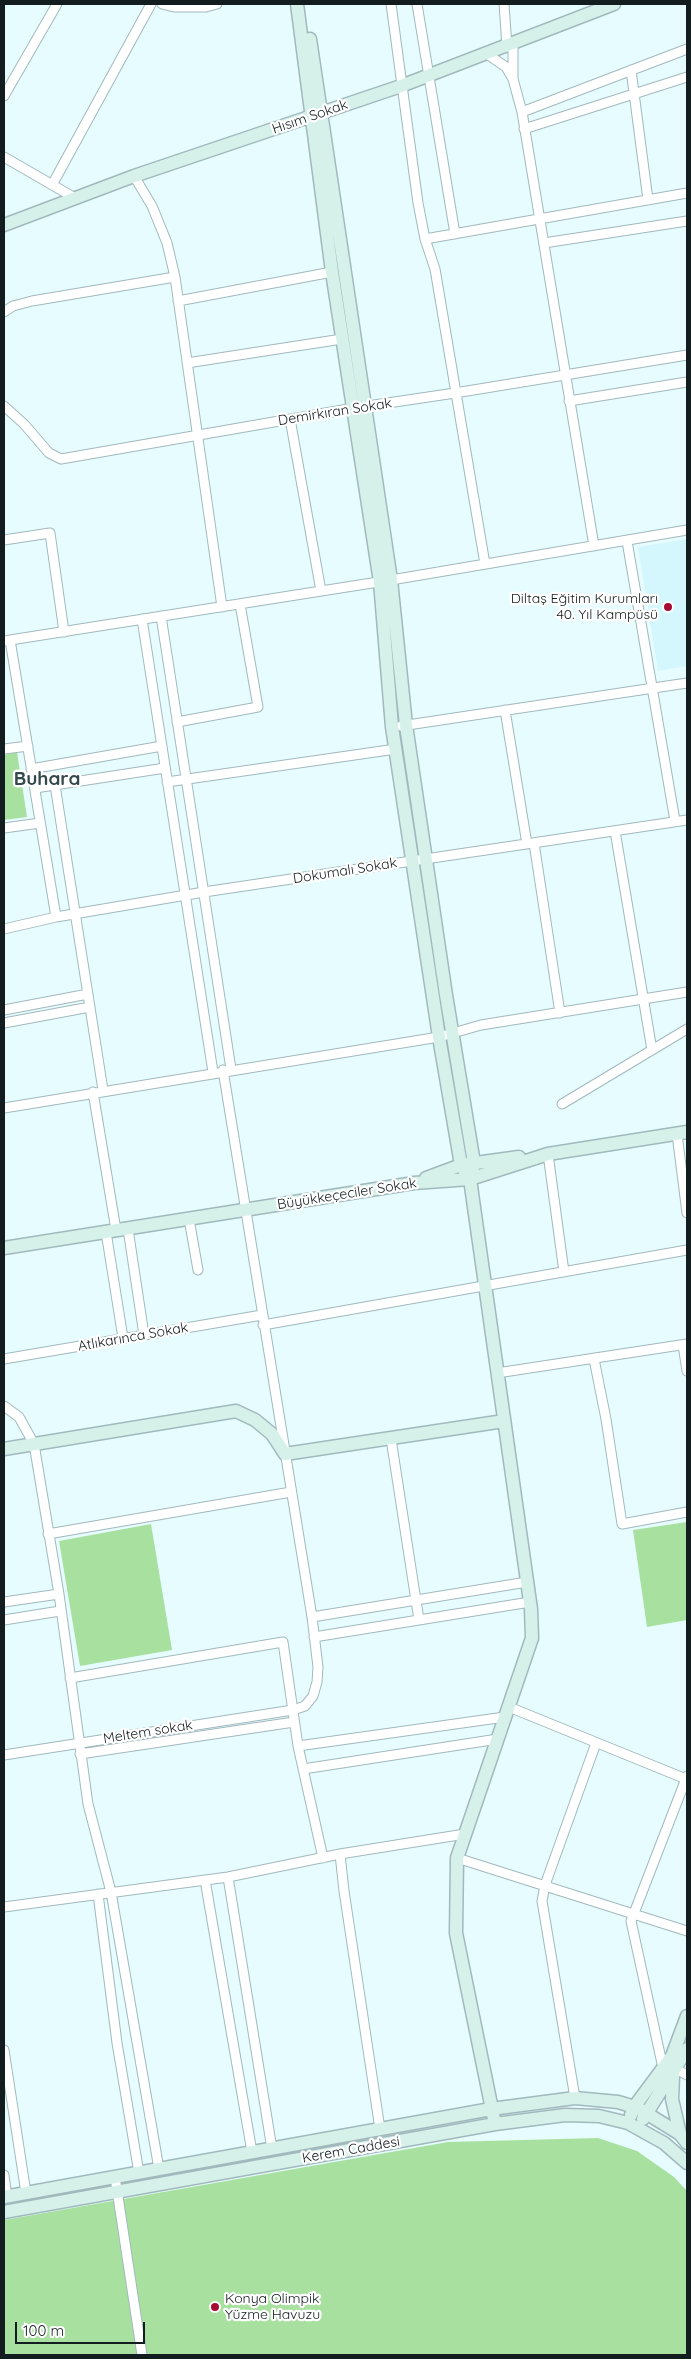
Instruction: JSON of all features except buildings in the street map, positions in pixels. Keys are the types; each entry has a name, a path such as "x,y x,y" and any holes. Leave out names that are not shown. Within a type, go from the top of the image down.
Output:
{"street":[{"path":"4,96 56,4"},
{"path":"52,185 151,4"},
{"path":"162,4 174,7 206,7 217,4"},
{"path":"297,4 316,114 406,725 439,1037 461,1165 470,1179"},
{"path":"304,4 332,272 342,339 360,407"},
{"path":"391,4 418,203 425,239 436,269 455,393 485,564"},
{"path":"417,4 455,234"},
{"path":"504,4 513,79 522,112 594,546"},
{"name":"Hısım Sokak","path":"4,225 134,176 401,86 614,4"},
{"path":"522,112 687,49"},
{"path":"487,54 506,67 513,79"},
{"path":"632,70 648,200"},
{"path":"524,129 636,95 687,77"},
{"path":"4,157 75,198"},
{"path":"134,176 152,206 167,243 175,277 222,607"},
{"path":"425,239 687,193"},
{"path":"544,243 687,220"},
{"path":"178,301 332,272"},
{"path":"4,312 13,306 32,301 175,277"},
{"path":"187,363 342,339"},
{"name":"Demirkıran Sokak","path":"4,406 24,424 49,453 60,459 360,407 565,376 687,355"},
{"path":"569,402 687,382"},
{"path":"290,419 321,591"},
{"path":"56,917 28,746 7,641 386,581 687,530"},
{"path":"4,538 50,533 64,632"},
{"path":"627,540 674,822"},
{"path":"386,581 392,727 452,1033 474,1163 470,1179 530,1602 532,1638 457,1858 456,1933 494,2124"},
{"path":"177,722 258,706 240,604"},
{"path":"161,616 204,892 222,1070"},
{"path":"142,619 185,896 222,1070 312,1617 318,1666 317,1682 313,1696 305,1706 293,1710"},
{"path":"392,727 687,682"},
{"path":"505,710 560,1013"},
{"path":"4,749 28,746"},
{"path":"31,769 162,746"},
{"path":"168,782 396,749"},
{"path":"35,788 165,768"},
{"path":"55,785 90,1008 98,1091 116,1230 123,1338"},
{"name":"Dokumalı Sokak","path":"4,929 56,917 204,892 687,820"},
{"path":"4,828 40,823"},
{"path":"614,830 652,1050"},
{"path":"4,1108 222,1070 439,1037 481,1025 687,992"},
{"path":"4,1010 88,994"},
{"path":"4,1023 90,1008"},
{"path":"562,1104 687,1029"},
{"path":"682,1133 687,1213"},
{"name":"Büyükkeçeciler Sokak","path":"4,1248 414,1183 470,1179 548,1154 682,1133"},
{"path":"414,1183 461,1165 548,1154 564,1272"},
{"path":"189,1219 198,1270"},
{"path":"116,1230 144,1334"},
{"path":"263,1325 687,1250"},
{"name":"Atlıkarınca Sokak","path":"4,1359 262,1315"},
{"path":"497,1373 685,1344 687,1371"},
{"path":"594,1359 606,1419 622,1524 687,1512"},
{"path":"4,1406 19,1418 34,1444 59,1594 88,1804 111,1892 159,2169"},
{"path":"4,1449 236,1412 255,1420 272,1434 285,1454"},
{"path":"285,1454 504,1421"},
{"path":"391,1439 419,1620"},
{"path":"48,1534 291,1492"},
{"path":"312,1617 527,1582"},
{"path":"4,1602 59,1594"},
{"path":"314,1637 530,1602"},
{"path":"4,1620 60,1611"},
{"path":"70,1678 283,1642 298,1746 323,1858"},
{"name":"Meltem sokak","path":"4,1755 293,1710"},
{"path":"298,1746 507,1712 687,1777 631,1921 675,2071"},
{"name":"Meltem sokak","path":"80,1754 294,1722"},
{"path":"303,1769 498,1740"},
{"path":"575,2098 542,1902 545,1885 596,1743"},
{"path":"4,1907 205,1880 340,1854 465,1834"},
{"path":"340,1854 380,2129"},
{"path":"457,1858 633,1912 687,1931"},
{"path":"228,1876 272,2149"},
{"path":"205,1880 252,2152"},
{"path":"98,1894 117,2043 139,2173"},
{"path":"684,2138 672,2099 675,2071 672,2056 687,2016"},
{"path":"634,2126 646,2113 675,2071 687,2049"},
{"path":"4,2050 26,2193"},
{"path":"634,2126 634,2107 675,2071"},
{"name":"Kerem Caddesi","path":"5,2197 491,2109 575,2098 618,2102 634,2107 684,2138"},
{"name":"Kerem Caddesi","path":"4,2212 494,2124 578,2115 599,2116 634,2126 664,2143 687,2164"},
{"path":"4,2175 5,2197"},
{"path":"115,2177 142,2355"}],"shaded area":[{"name":"Diltaş Eğitim Kurumları 40. Yıl Kampüsü","path":"687,539 687,666 658,671 638,547"}],"green space":[{"path":"17,752 27,817 4,820 4,755"},
{"path":"687,1522 687,1620 647,1627 633,1530"},
{"path":"151,1524 172,1650 80,1666 59,1541"},
{"path":"598,2138 637,2151 674,2177 687,2191 687,2355 4,2355 4,2220 448,2142"}],"place":[{"name":"Diltaş Eğitim Kurumları 40. Yıl Kampüsü","path":"668,607"},
{"name":"Konya Olimpik Yüzme Havuzu","path":"215,2307"}],"district":[{"name":"Buhara","path":"47,779"}]}
